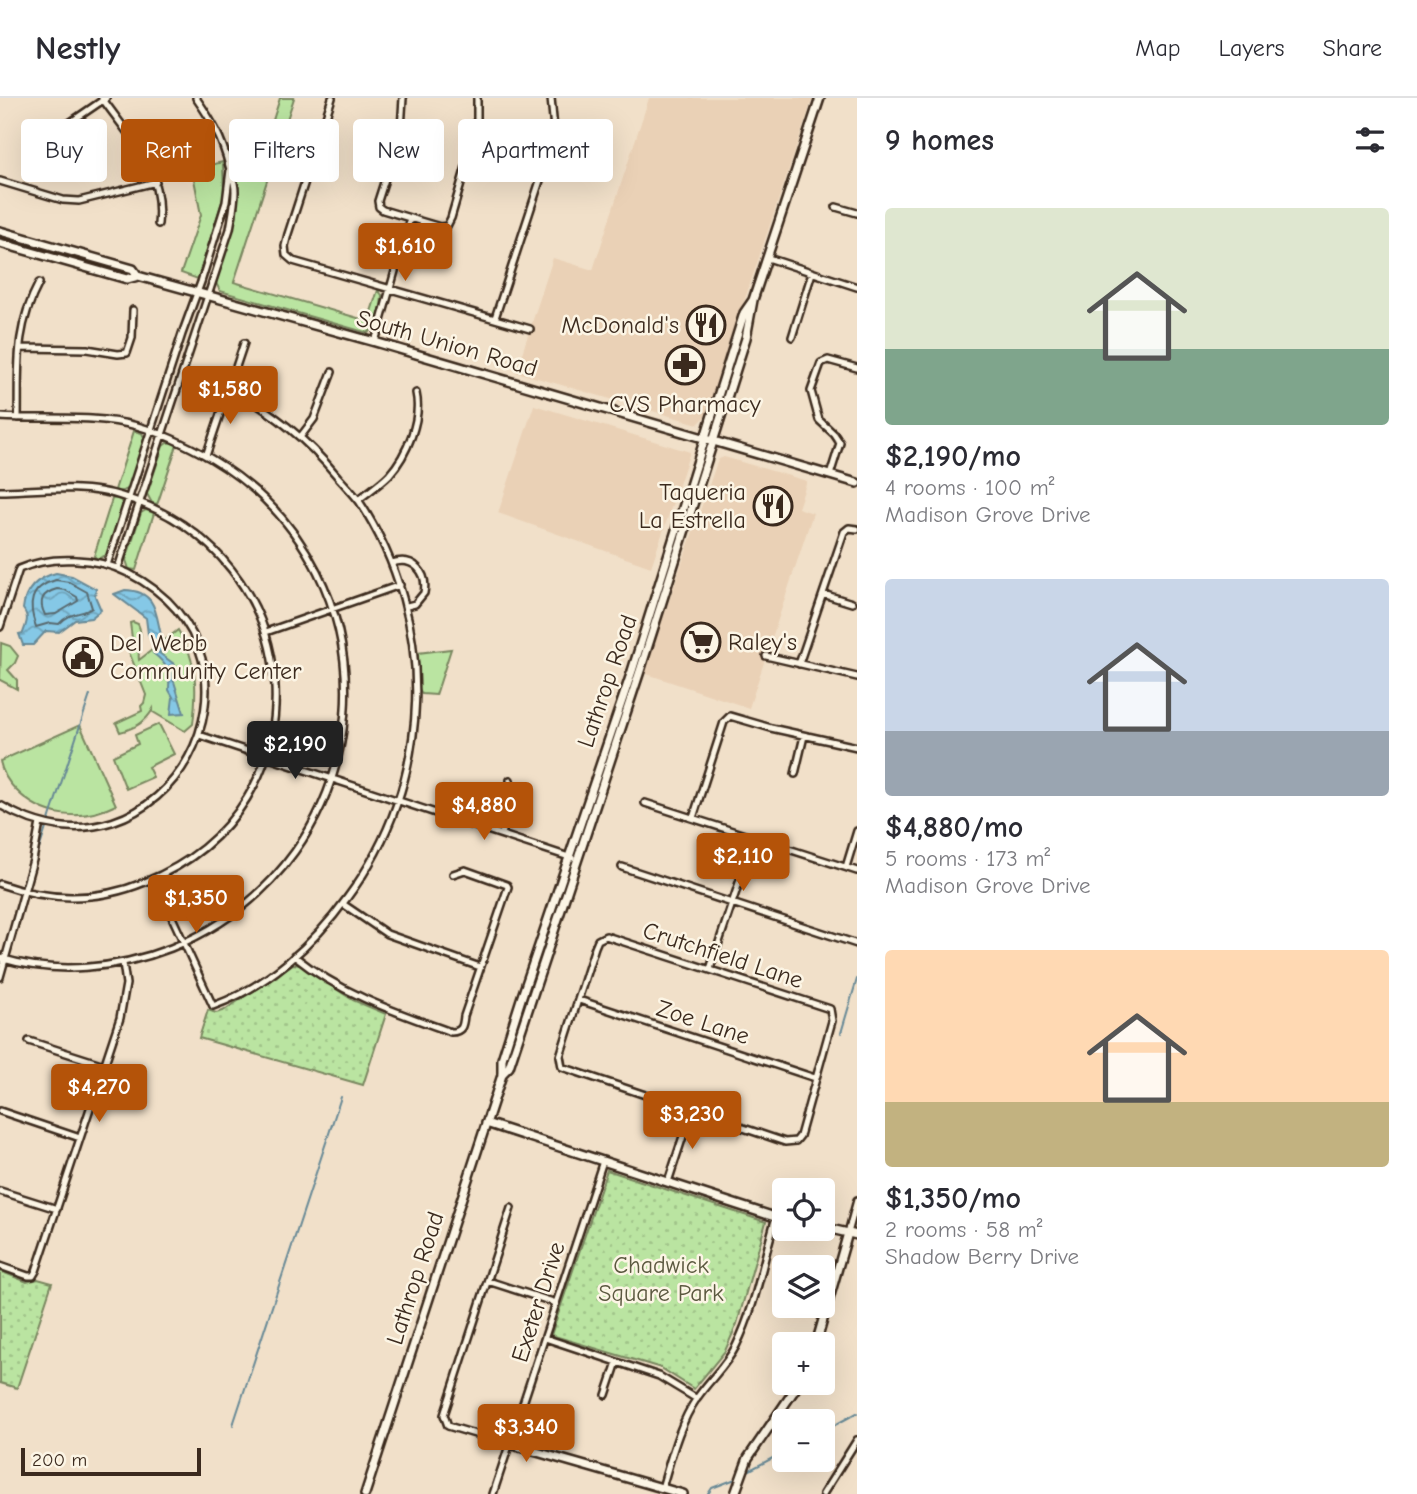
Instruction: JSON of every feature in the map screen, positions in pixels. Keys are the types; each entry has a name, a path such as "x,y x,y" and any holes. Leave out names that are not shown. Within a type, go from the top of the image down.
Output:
{"main road":[{"name":"Lathrop Road","path":"365,1494 502,1075 502,1059 568,856 637,667 713,441 746,338 753,300 820,98"},
{"name":"South Union Road","path":"0,231 133,269 138,276"},
{"name":"South Union Road","path":"0,243 127,279 138,276 375,342 857,483"},
{"name":"Lathrop Road","path":"502,1075 509,1067 577,859 744,313 753,300"},
{"path":"486,1123 772,1216"},
{"path":"835,1230 857,1235"},
{"path":"819,1332 848,1233"},
{"path":"735,1494 748,1458 791,1395"},
{"path":"509,1444 683,1494"}],"street":[{"path":"195,98 215,126 226,150 229,165"},
{"path":"332,98 288,234 286,255 293,261 530,329"},
{"path":"403,98 401,129 378,201 379,207 440,227 447,226 451,218 477,129 477,98"},
{"path":"495,318 551,147 554,129 551,98"},
{"path":"75,119 104,99 121,124"},
{"path":"107,565 226,202 229,172"},
{"path":"0,181 63,200 79,201 156,182 160,206 158,224"},
{"path":"118,568 230,229 234,182"},
{"path":"836,207 857,213"},
{"path":"375,342 410,218"},
{"path":"768,258 857,287"},
{"path":"792,337 812,273"},
{"path":"18,418 20,329 27,306 39,283"},
{"path":"20,348 87,349 127,353 132,338 133,310"},
{"path":"206,456 244,343"},
{"path":"830,475 840,443 819,420 811,391 821,363 828,360 857,368"},
{"path":"301,436 314,419 332,372"},
{"path":"154,878 213,1006 227,1001 294,956 332,919 362,878 381,846 399,799 407,775 415,727 416,686 407,606 392,563 358,500 301,436 272,413 229,387"},
{"path":"358,500 388,475 402,457 417,417 419,405 416,393"},
{"path":"0,418 93,419 137,426 206,456 254,488 289,527 311,561 337,621 346,688 345,721 333,779 318,815 279,874 256,898 226,920 149,957 123,963 62,968 32,966 3,959"},
{"path":"0,491 87,489 129,498 164,513 206,541 238,576 249,594 266,632 273,662 275,690 275,714 265,757 255,783 225,828 187,862 128,889 85,897 43,896 0,884"},
{"path":"799,664 844,532 847,528 857,529"},
{"path":"0,627 19,569 66,560 118,568 160,592 188,628 202,660 205,707 193,753 172,783 135,811 108,822 79,827 54,827 26,819 0,805"},
{"path":"392,563 410,562 419,568 423,575 426,585 424,593 415,604 407,606"},
{"path":"266,632 400,585"},
{"path":"823,594 852,603"},
{"path":"766,656 857,677"},
{"path":"693,818 719,735 727,718 734,716 771,728 857,747"},
{"path":"199,735 577,859"},
{"path":"795,774 804,736"},
{"path":"502,834 513,796 510,779"},
{"path":"645,803 857,871"},
{"path":"0,977 40,823"},
{"path":"846,867 857,831"},
{"path":"710,969 754,838"},
{"path":"622,867 857,944"},
{"path":"294,956 341,988 370,1003 451,1032 459,1031 508,885 465,870 453,874"},
{"path":"343,904 387,934 480,967"},
{"name":"Crutchfield Lane","path":"579,1000 595,947 602,937 614,937 832,1011 832,1021 816,1078"},
{"path":"0,1266 23,1275 33,1276 36,1271 125,997 123,963"},
{"path":"579,1000 560,1056 562,1067 691,1112 790,1143 800,1136 816,1078"},
{"name":"Zoe Lane","path":"579,1000 816,1078"},
{"path":"29,1041 104,1065"},
{"path":"0,1111 80,1138"},
{"path":"668,1182 691,1112"},
{"name":"Exeter Drive","path":"493,1494 603,1161"},
{"path":"0,1191 57,1209"},
{"path":"848,1233 857,1200"},
{"path":"509,1444 446,1424 443,1415 511,1208"},
{"path":"662,1488 678,1437 696,1399 721,1370 737,1344 773,1241"},
{"path":"488,1281 556,1303"},
{"path":"545,1338 659,1377 696,1399"},
{"path":"606,1395 617,1362"},
{"path":"823,1494 857,1440"}],"shaded area":[{"path":"649,98 813,98 705,417 698,424 516,372 553,258 593,270"},
{"path":"534,405 690,452 651,567 498,513"},
{"path":"724,457 807,481 798,508 813,513 749,708 644,673 716,465 719,459"}],"green space":[{"path":"280,98 294,98 287,119 273,119"},
{"path":"223,162 224,195 198,279 181,273 201,215 195,182 215,182 215,164"},
{"path":"237,182 267,182 234,282 368,321 378,290 382,295 374,326 368,333 220,291 216,283 237,216"},
{"path":"134,431 142,433 145,439 129,489 119,492 115,490"},
{"path":"173,442 177,445 158,502 152,503 147,494 163,446"},
{"path":"112,499 121,501 123,508 107,555 97,559 94,556"},
{"path":"146,510 154,513 136,570 129,569 126,560 141,513"},
{"path":"130,623 138,624 140,633 139,660 178,630 185,642 193,664 195,699 193,724 185,731 153,712 153,709 139,724 120,732 116,723 142,711 141,706 146,695 129,652 132,638"},
{"path":"1,643 10,646 18,656 8,670 17,680 17,689 0,680"},
{"path":"451,649 436,695 422,694 419,689 418,653"},
{"path":"159,724 174,754 148,767 153,777 126,789 113,756 138,744 135,735"},
{"path":"80,725 116,805 90,814 77,815 51,812 38,807 13,787 0,761"},
{"path":"293,964 300,965 353,1000 386,1014 363,1085 199,1038 208,1010 216,1013 223,1011"},
{"name":"Chadwick Square Park","path":"607,1170 766,1222 737,1324 725,1351 694,1389 661,1368 551,1335"},
{"path":"0,1271 27,1282 38,1279 52,1283 17,1388 0,1383"}],"water":[{"path":"56,573 72,576 96,589 95,596 101,610 91,618 75,620 59,632 46,631 33,645 23,645 19,634 23,633 27,621 23,609 26,596 37,581"},
{"path":"125,590 146,596 155,610 165,647 159,653 174,664 170,669 184,713 171,714 173,697 169,690 167,669 153,653 158,646 148,634 146,618 114,594"}],"waterway":[{"path":"49,820 90,695"},
{"path":"35,862 47,825"},
{"path":"841,1033 857,979"},
{"path":"233,1425 341,1097"},
{"path":"835,1425 857,1413"},
{"path":"748,1471 772,1458"},
{"path":"708,1494 712,1488 738,1478"}],"place":[{"name":"McDonald's","path":"706,325"},
{"name":"CVS Pharmacy","path":"685,365"},
{"name":"Taqueria La Estrella","path":"773,506"},
{"name":"Raley's","path":"701,642"},
{"name":"Del Webb Community Center","path":"83,657"}]}
